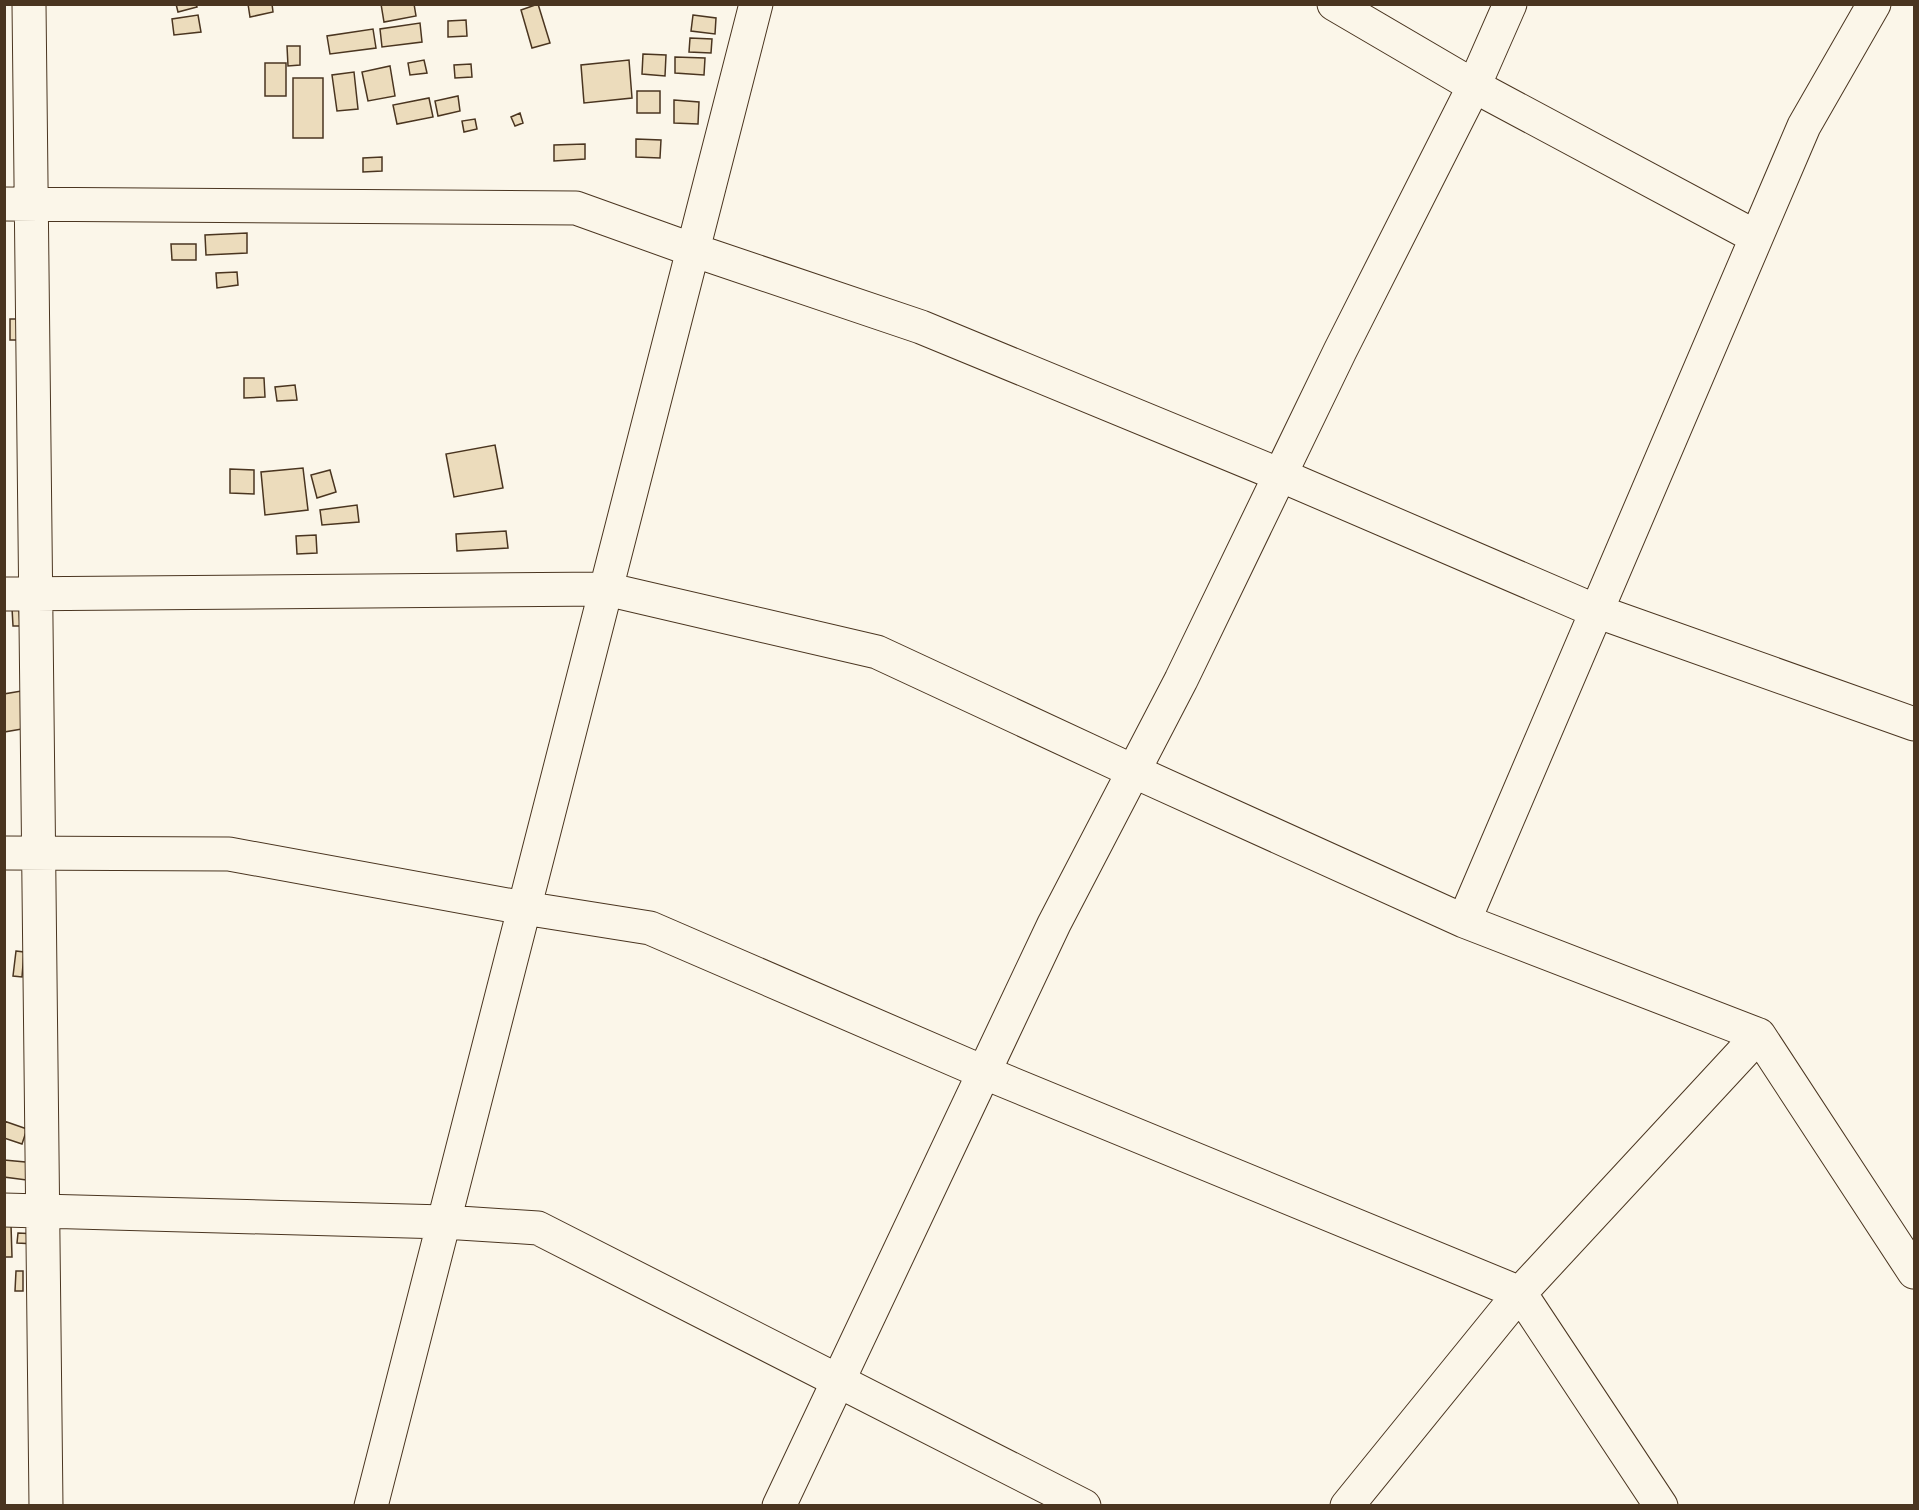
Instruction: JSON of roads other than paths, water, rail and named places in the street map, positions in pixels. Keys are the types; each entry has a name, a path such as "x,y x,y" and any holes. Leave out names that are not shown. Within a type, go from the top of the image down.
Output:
{"street":[{"path":"29,4 18,203 20,594 38,852 46,1506"},
{"path":"371,1506 756,4"},
{"path":"1334,4 1474,86 1756,237"},
{"path":"779,1506 1054,924 1181,680 1340,351 1474,86 1510,4"},
{"path":"1464,921 1804,126 1874,4"},
{"path":"18,203 576,208 921,327 1280,476 1596,611 1914,724"},
{"path":"20,594 606,589 877,652 1464,921 1759,1035 1914,1272"},
{"path":"4,853 229,854 524,908 650,928 984,1072 1520,1293 1661,1506"},
{"path":"1347,1506 1520,1293 1759,1035"},
{"path":"4,1210 444,1222 538,1228 1084,1506"}]}
